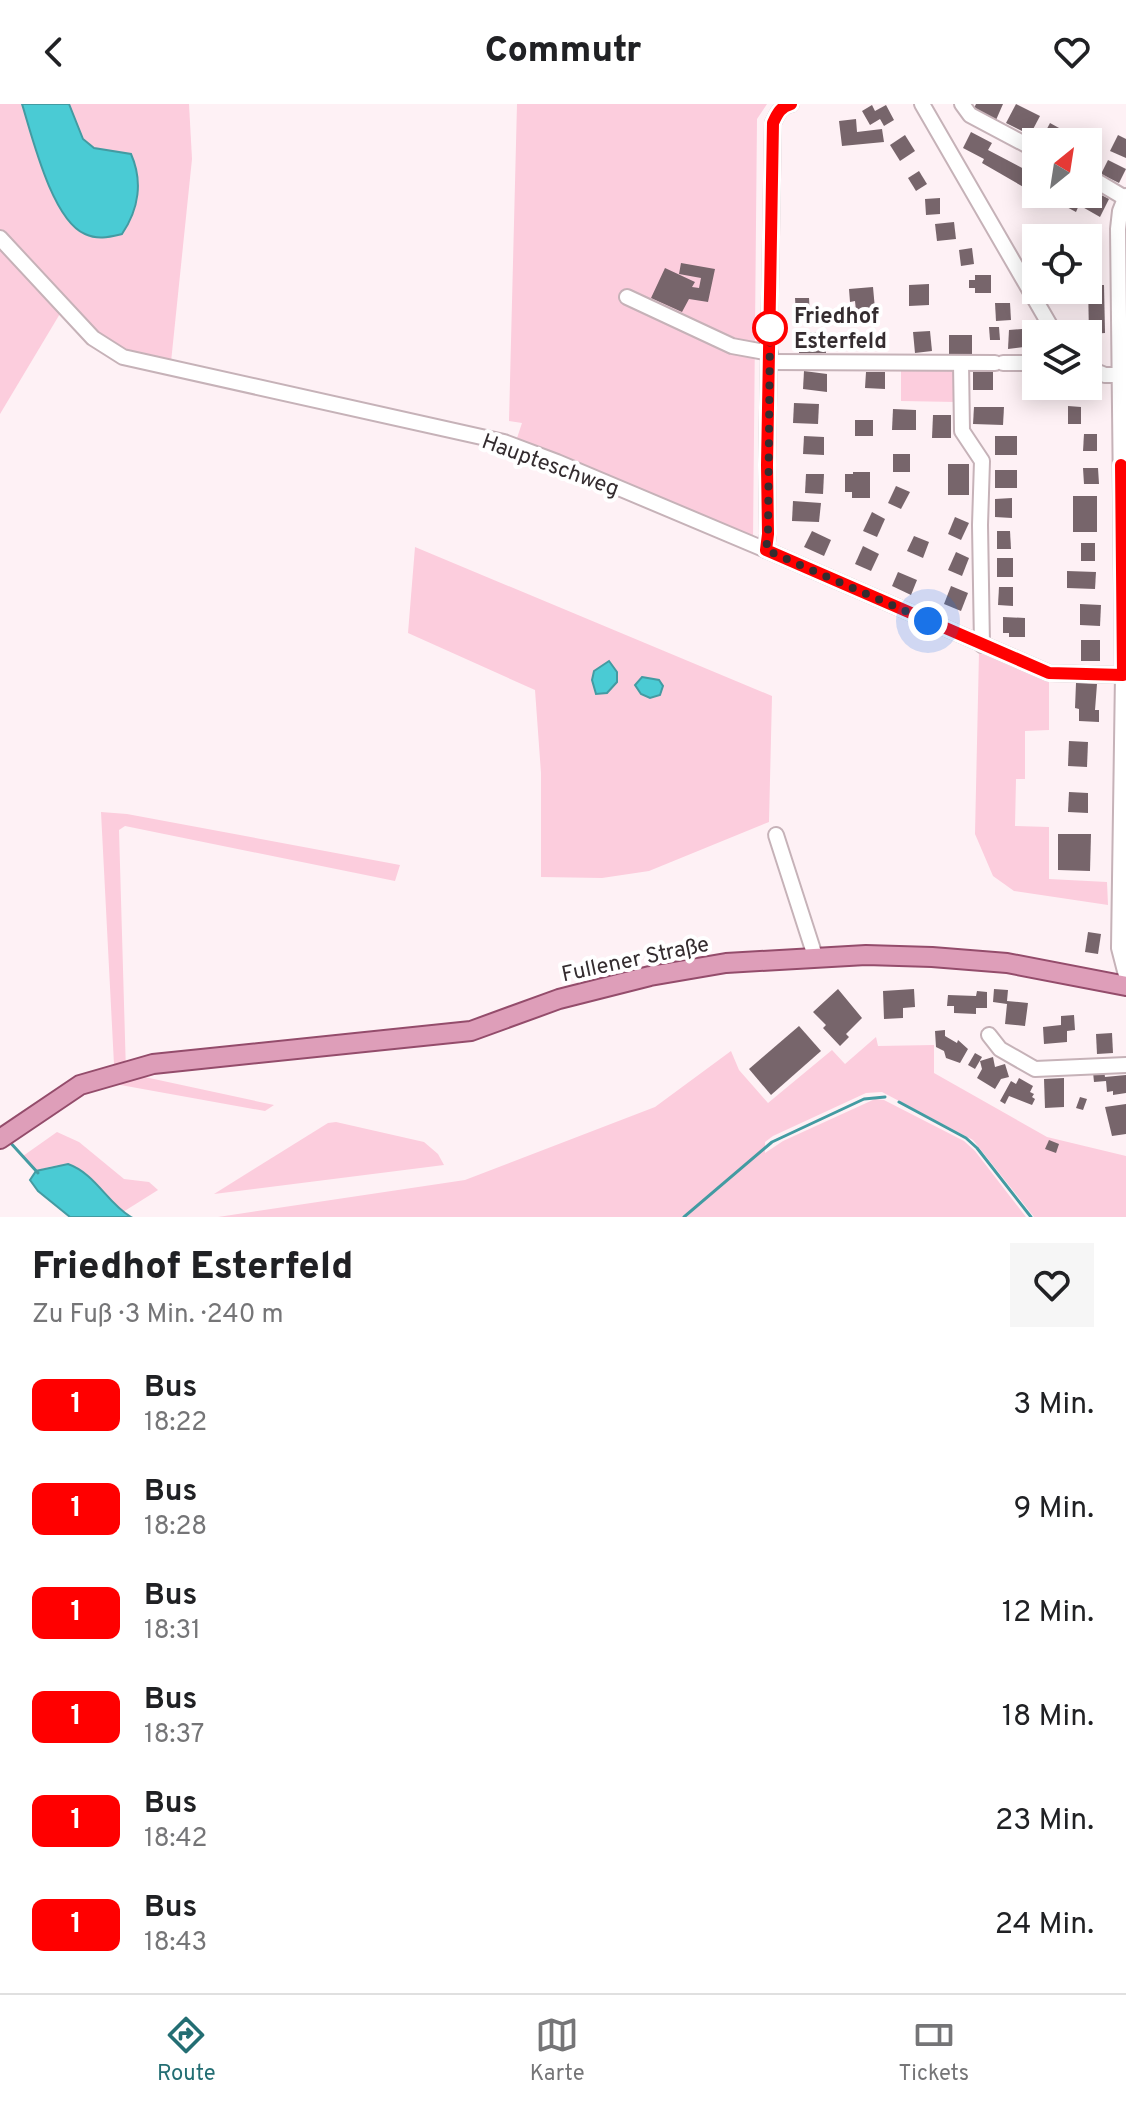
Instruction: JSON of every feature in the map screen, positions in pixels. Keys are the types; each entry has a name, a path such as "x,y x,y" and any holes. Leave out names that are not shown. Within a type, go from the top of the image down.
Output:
{"main road":[{"name":"Fullener Straße","path":"6,1136 80,1085 153,1064 471,1031 559,999 650,976 726,963 815,956 932,957 1007,963 1126,986"}],"street":[{"path":"766,550 773,123 785,105 791,104"},
{"path":"922,104 1047,320"},
{"path":"962,104 970,115 1022,143"},
{"path":"1102,184 1126,197 1118,229 1123,274 1119,948 1126,975"},
{"name":"Haupteschweg","path":"0,238 93,338 123,357 504,442 766,550 1049,673 1123,675"},
{"path":"627,297 732,346 770,358 1022,363"},
{"path":"961,363 962,431 982,461 982,645"},
{"path":"1102,374 1123,375"},
{"path":"776,835 815,956"},
{"path":"989,1035 1000,1049 1035,1069 1126,1065"}],"shaded area":[{"path":"0,104 189,104 192,159 171,362 127,352 108,343 0,236"},
{"name":"Friedhof Esterfeld","path":"517,104 767,104 757,119 753,541 517,438 522,423 509,421"},
{"path":"0,246 61,312 0,414"},
{"path":"901,367 951,368 954,371 956,402 901,401"},
{"path":"415,547 772,696 769,822 649,871 602,878 541,877 541,773 535,690 408,633"},
{"path":"979,652 1049,681 1049,730 1025,731 1025,779 1016,779 1015,826 1049,827 1049,879 1107,882 1108,905 1014,891 993,876 975,834"},
{"path":"101,812 127,814 400,865 395,881 125,826 119,830 126,1073 274,1105 265,1111 115,1084"},
{"path":"876,1037 878,1046 934,1045 934,1073 1047,1137 1126,1156 1126,1217 1034,1217 973,1140 882,1092 866,1093 773,1136 765,1142 765,1153 783,1141 875,1099 884,1100 964,1141 1026,1217 218,1217 465,1180 655,1107 731,1051 739,1070 768,1103 832,1050 845,1064"},
{"path":"336,1122 424,1142 438,1154 444,1165 214,1194 328,1123"},
{"path":"57,1132 79,1142 124,1179 149,1182 158,1190 123,1212 78,1168 53,1166 36,1171 23,1156"}],"water":[{"path":"22,104 69,104 83,139 94,148 131,154 137,174 137,195 132,215 122,234 90,236 73,226 45,176"},
{"path":"609,661 617,672 617,682 607,693 596,694 592,680 594,671"},
{"path":"642,677 659,680 663,686 660,695 650,698 641,694 635,685"},
{"path":"68,1164 94,1181 131,1217 70,1217 38,1191 30,1180 36,1171"}],"building":[{"path":"976,104 1003,104 996,120 974,108"},
{"path":"1016,104 1040,116 1034,128 1022,128 1022,131 1006,123"},
{"path":"872,105 875,111 886,105 894,120 884,126 880,119 870,125 862,111"},
{"path":"856,119 857,132 882,129 884,142 842,146 839,121"},
{"path":"971,132 992,143 988,150 1022,168 1022,186 982,163 984,159 963,148"},
{"path":"905,135 915,151 900,161 890,145"},
{"path":"1118,135 1126,139 1126,158 1110,151"},
{"path":"1108,160 1126,169 1119,183 1102,172"},
{"path":"919,171 927,184 916,191 908,178"},
{"path":"1102,195 1109,199 1100,217 1084,208 1102,208"},
{"path":"940,198 940,214 926,215 925,199"},
{"path":"954,222 956,239 937,241 935,224"},
{"path":"972,248 974,264 961,266 959,250"},
{"path":"681,263 715,269 708,302 689,299 682,312 651,298 665,268 695,282 692,287 699,288 701,278 679,274"},
{"path":"975,275 991,275 991,293 975,293 975,288 969,288 969,280 975,280"},
{"path":"929,284 929,305 909,306 909,285"},
{"path":"1104,285 1105,333 1102,333 1102,320 1089,320 1088,304 1102,304"},
{"path":"873,287 875,309 856,311 855,301 850,302 849,289"},
{"path":"795,298 809,298 810,316 796,316"},
{"path":"995,303 1010,303 1011,320 996,321"},
{"path":"989,327 999,327 1000,340 990,340"},
{"path":"1022,329 1022,347 1008,349 1009,330"},
{"path":"930,331 932,351 915,353 913,332"},
{"path":"799,332 826,333 826,353 799,353"},
{"path":"858,333 878,333 878,348 858,348"},
{"path":"949,335 972,335 972,354 949,354"},
{"path":"804,371 827,374 827,392 803,389"},
{"path":"866,372 885,372 885,389 865,388"},
{"path":"973,372 993,372 993,390 973,390"},
{"path":"794,403 819,404 818,424 793,423"},
{"path":"1068,406 1081,407 1081,424 1068,424"},
{"path":"974,407 1004,407 1003,425 973,424"},
{"path":"893,409 916,410 916,430 892,430"},
{"path":"933,415 951,415 951,438 932,438"},
{"path":"855,420 873,420 873,436 855,436"},
{"path":"1084,434 1097,434 1097,451 1083,451"},
{"path":"804,436 824,437 824,455 803,454"},
{"path":"995,436 1017,436 1017,455 995,455"},
{"path":"893,454 910,454 910,472 893,472"},
{"path":"948,464 969,464 969,495 948,495"},
{"path":"1083,468 1098,468 1099,484 1084,484"},
{"path":"995,470 1017,470 1017,488 995,488"},
{"path":"870,472 870,498 852,498 852,492 845,492 845,474"},
{"path":"806,474 824,474 823,494 805,493"},
{"path":"896,486 910,492 901,509 888,503"},
{"path":"1073,496 1097,496 1097,532 1073,532"},
{"path":"1012,498 1012,518 995,517 995,499"},
{"path":"793,501 821,503 819,522 792,521"},
{"path":"872,512 885,519 877,537 863,531"},
{"path":"955,517 969,523 961,540 948,534"},
{"path":"812,531 831,540 824,556 804,547"},
{"path":"997,531 1010,531 1011,549 997,549"},
{"path":"914,536 929,542 923,558 907,551"},
{"path":"1081,543 1095,543 1095,561 1081,561"},
{"path":"863,546 879,554 871,571 855,564"},
{"path":"956,552 969,558 962,576 948,570"},
{"path":"997,558 1013,558 1013,577 997,577"},
{"path":"1067,571 1096,572 1095,589 1067,588"},
{"path":"898,572 917,580 911,595 892,586"},
{"path":"951,586 968,593 961,611 944,604"},
{"path":"999,587 1013,587 1013,606 998,605"},
{"path":"1080,604 1101,605 1100,626 1080,625"},
{"path":"1003,617 1025,618 1025,637 1009,637 1009,633 1003,633"},
{"path":"1081,640 1100,640 1100,661 1081,661"},
{"path":"1076,683 1097,684 1095,710 1099,710 1099,722 1079,721 1079,709 1075,708"},
{"path":"1069,741 1088,742 1087,767 1068,766"},
{"path":"1069,792 1088,793 1088,813 1068,812"},
{"path":"1058,834 1091,834 1090,871 1058,870"},
{"path":"1088,932 1101,934 1098,954 1085,952"},
{"path":"838,989 862,1018 846,1034 849,1037 840,1046 813,1012"},
{"path":"914,989 915,1007 903,1008 903,1018 884,1019 883,991"},
{"path":"994,989 1008,990 1007,1001 1028,1003 1025,1026 1005,1024 1007,1004 993,1002"},
{"path":"977,991 987,992 987,1008 976,1008 976,1014 954,1013 954,1006 947,1006 948,995 976,996"},
{"path":"1074,1015 1075,1030 1067,1031 1067,1042 1044,1044 1043,1027 1061,1025 1061,1016"},
{"path":"799,1026 821,1051 771,1095 749,1069"},
{"path":"945,1030 945,1036 957,1043 958,1040 968,1049 960,1063 946,1058 944,1051 936,1047 935,1031"},
{"path":"1112,1033 1113,1053 1097,1054 1096,1034"},
{"path":"975,1053 982,1057 975,1069 968,1065"},
{"path":"993,1057 995,1067 1005,1064 1009,1077 1001,1079 995,1089 977,1078 982,1069 980,1061"},
{"path":"1104,1070 1105,1077 1126,1075 1126,1093 1113,1095 1113,1091 1107,1092 1106,1081 1094,1082 1093,1072"},
{"path":"1019,1078 1033,1086 1030,1092 1035,1099 1032,1105 1009,1096 1005,1104 1000,1101 1011,1081 1016,1084"},
{"path":"1064,1078 1064,1107 1045,1108 1044,1079"},
{"path":"1080,1097 1087,1099 1083,1110 1076,1108"},
{"path":"1126,1104 1126,1134 1112,1136 1105,1107"},
{"path":"1049,1140 1059,1144 1056,1153 1045,1149"}],"waterway":[{"path":"684,1217 772,1142 864,1099 885,1097"},
{"path":"899,1102 966,1138 1031,1217"},
{"path":"8,1140 38,1173"}],"bus line":[{"name":"1","path":"791,104 785,105 773,123 766,550 1049,673 1123,675 1121,465"}],"place":[{"name":"Friedhof Esterfeld","path":"770,328"}],"route":[{"path":"770,328 766,550 928,621"}]}
